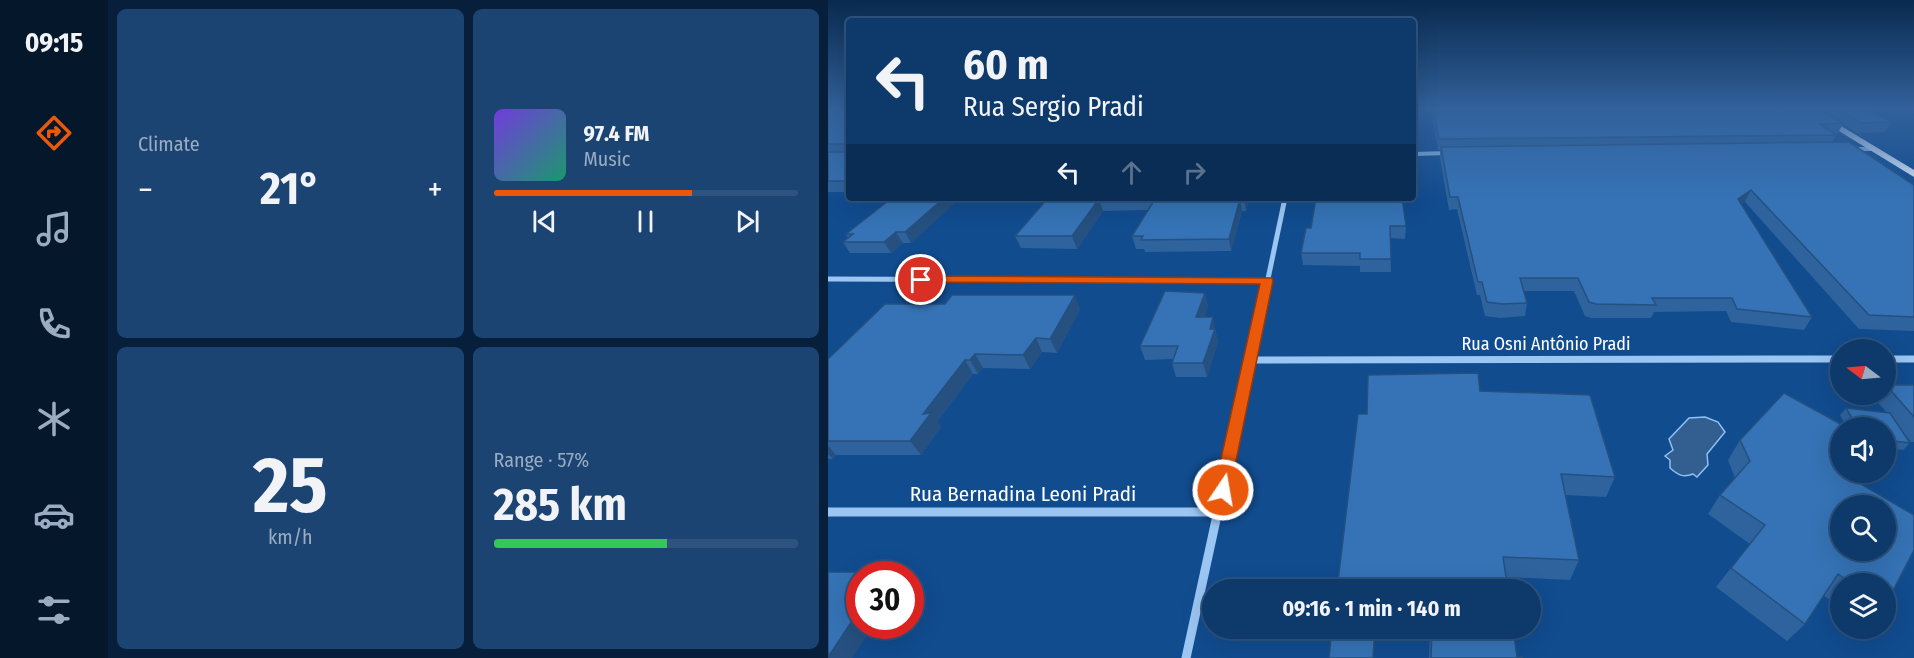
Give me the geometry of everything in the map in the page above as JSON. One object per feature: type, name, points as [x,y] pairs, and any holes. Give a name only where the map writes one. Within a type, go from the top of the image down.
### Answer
[{"type":"main road","points":[[1858,140],[1914,174]]},
{"type":"street","points":[[1849,149],[1873,149]]},
{"type":"street","points":[[1416,154],[1460,153]]},
{"type":"street","points":[[1186,658],[1284,201]]},
{"type":"street","points":[[828,279],[1267,281]]},
{"type":"street","name":"Rua Osni Antônio Pradi","points":[[1251,360],[1830,359]]},
{"type":"street","points":[[1896,359],[1914,359]]},
{"type":"street","name":"Rua Bernadina Leoni Pradi","points":[[828,512],[1218,512]]},
{"type":"water","points":[[1705,417],[1718,422],[1725,432],[1707,454],[1708,465],[1697,477],[1693,474],[1683,476],[1678,474],[1670,468],[1670,460],[1665,456],[1673,450],[1669,439],[1689,418]]},
{"type":"building","points":[[828,140],[846,140],[846,146],[843,144],[828,144]]},
{"type":"building","points":[[1849,142],[1914,185],[1914,317],[1869,315],[1751,190],[1738,199],[1812,317],[1737,309],[1732,298],[1652,298],[1656,305],[1596,304],[1589,302],[1578,278],[1520,278],[1527,303],[1487,302],[1482,282],[1478,282],[1458,197],[1450,197],[1441,147]]},
{"type":"building","points":[[846,148],[846,181],[828,181],[828,152],[843,152]]},
{"type":"building","points":[[888,201],[941,201],[905,232],[896,232],[884,242],[843,242],[853,234],[846,234]]},
{"type":"building","points":[[1045,201],[1098,201],[1072,236],[1015,236]]},
{"type":"building","points":[[1154,201],[1239,201],[1229,239],[1141,240],[1143,236],[1132,236]]},
{"type":"building","points":[[1316,201],[1402,201],[1406,226],[1390,226],[1391,259],[1360,259],[1360,253],[1301,253],[1306,228],[1311,228]]},
{"type":"building","points":[[1165,291],[1205,293],[1196,317],[1213,317],[1210,329],[1215,329],[1203,363],[1172,363],[1178,346],[1140,346]]},
{"type":"building","points":[[952,295],[1075,295],[1050,339],[1036,338],[1023,355],[975,354],[970,360],[965,360],[923,414],[931,413],[910,441],[828,441],[828,359],[885,304],[945,304]]},
{"type":"building","points":[[1478,373],[1480,391],[1590,395],[1615,477],[1561,474],[1579,560],[1503,557],[1506,579],[1338,579],[1358,414],[1367,414],[1368,375]]},
{"type":"building","points":[[1896,385],[1914,385],[1914,417],[1896,396]]},
{"type":"building","points":[[1784,393],[1830,418],[1830,483],[1859,483],[1880,495],[1830,495],[1830,561],[1896,561],[1896,505],[1914,515],[1914,550],[1896,585],[1896,573],[1830,573],[1830,586],[1805,624],[1731,568],[1765,525],[1720,495],[1750,461],[1740,440]]},
{"type":"building","points":[[1846,408],[1890,413],[1893,417],[1851,417]]},
{"type":"building","points":[[1896,422],[1910,443],[1896,441]]},
{"type":"building","points":[[828,572],[846,572],[846,630],[828,657]]},
{"type":"building","points":[[1331,639],[1374,639],[1373,658],[1329,658]]},
{"type":"building","points":[[1432,639],[1515,639],[1517,657],[1522,657],[1522,658],[1431,658]]},
{"type":"route","points":[[921,280],[1267,281],[1223,490]]}]
